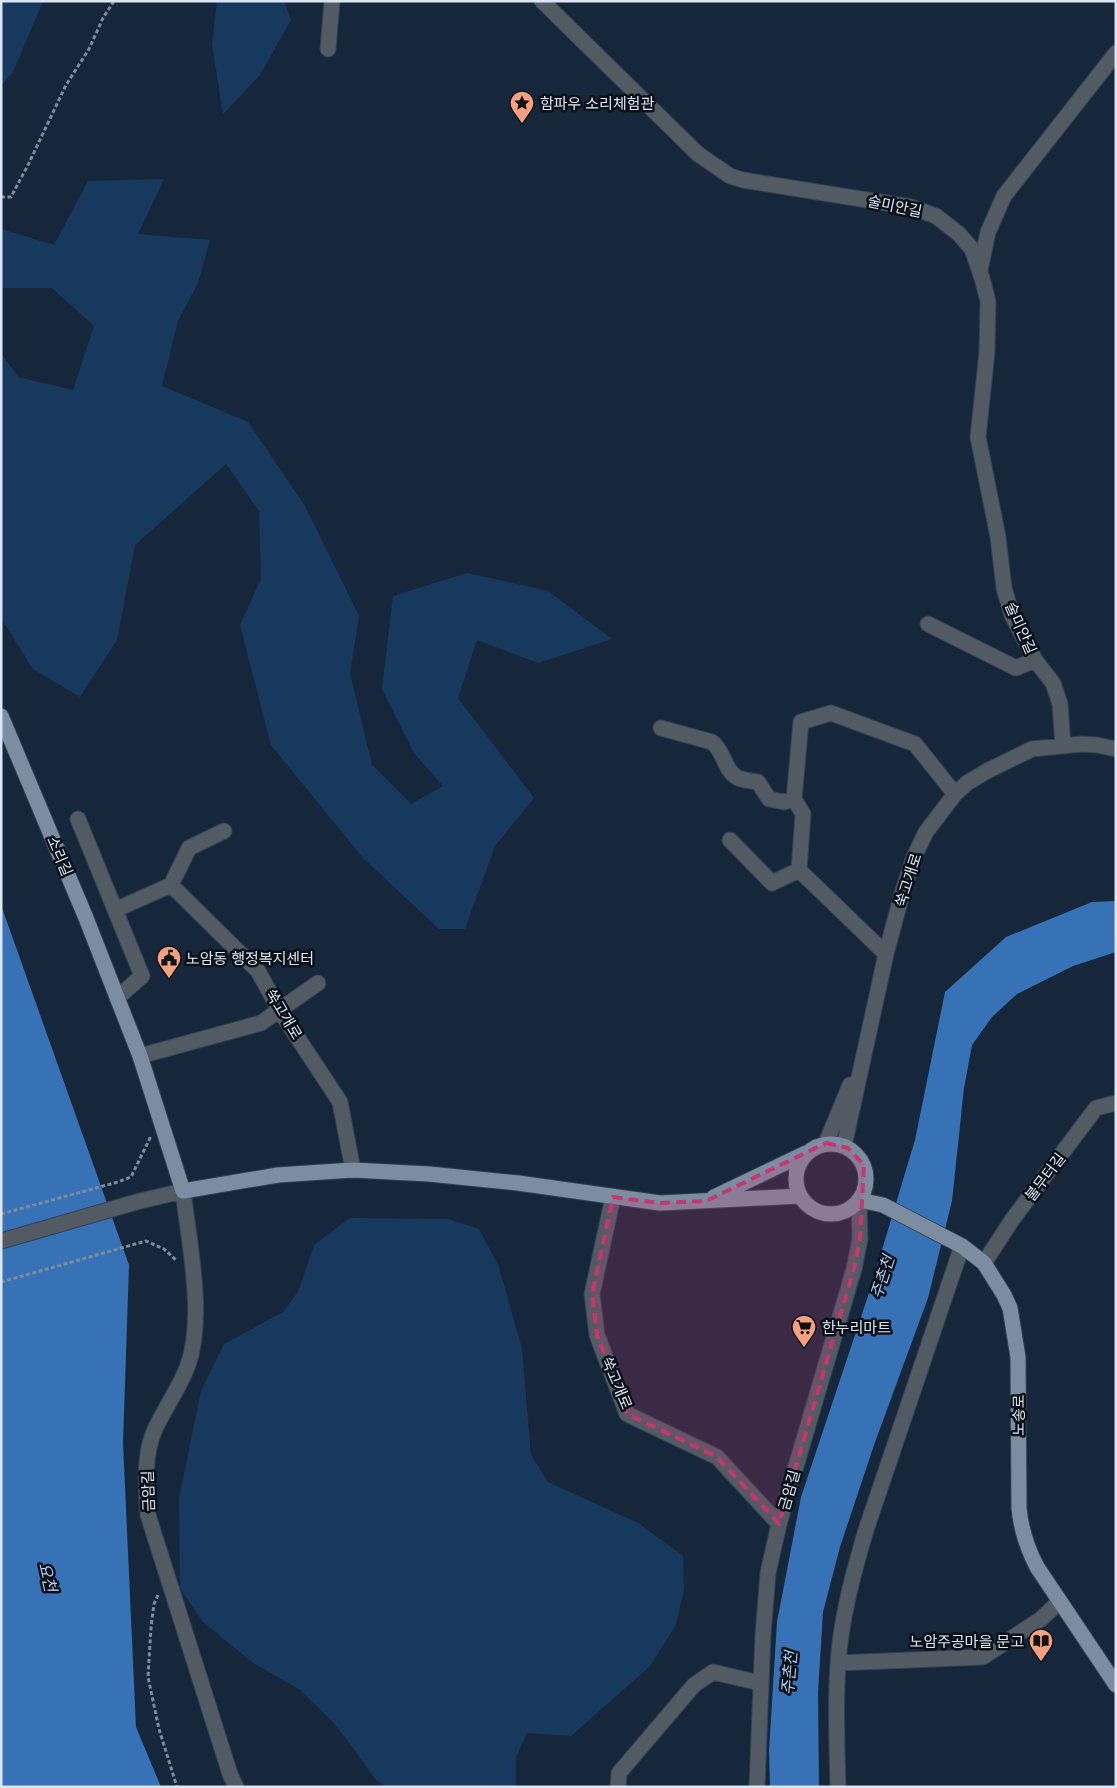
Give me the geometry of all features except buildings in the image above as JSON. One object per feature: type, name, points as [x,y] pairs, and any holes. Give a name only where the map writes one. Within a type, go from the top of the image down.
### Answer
[{"type":"main road","name":"소리길","points":[[1,716],[86,918],[140,1056],[183,1191]]},
{"type":"main road","points":[[706,1201],[826,1143],[837,1143],[858,1155],[864,1166],[866,1177],[865,1189],[859,1200],[850,1208],[839,1213],[827,1214],[812,1208],[800,1196],[796,1185],[799,1163],[806,1153]]},
{"type":"main road","points":[[183,1191],[278,1175],[353,1170],[429,1174],[518,1183],[660,1203],[800,1196]]},
{"type":"main road","name":"노송로","points":[[859,1200],[883,1205],[958,1244],[984,1263],[1010,1308],[1018,1357],[1018,1508],[1021,1527],[1030,1553],[1059,1602],[1116,1685]]},
{"type":"street","points":[[328,49],[332,1]]},
{"type":"street","name":"술미안길","points":[[542,1],[698,154],[730,176],[742,180],[911,207],[936,216],[953,229],[972,249],[988,301],[987,352],[978,437],[998,537],[1004,588],[1012,616],[1035,660],[1053,683],[1060,704],[1063,745]]},
{"type":"street","points":[[980,271],[988,232],[1004,196],[1116,53]]},
{"type":"street","name":"술미안길","points":[[928,624],[1016,668],[1035,660]]},
{"type":"street","points":[[799,870],[803,814],[794,799],[801,722],[831,713],[914,744],[954,794]]},
{"type":"street","points":[[661,728],[712,742],[719,747],[730,772],[738,778],[758,782],[769,799],[784,802],[794,799]]},
{"type":"street","name":"쑥고개로","points":[[844,1146],[886,954],[914,856],[926,832],[954,794],[966,783],[1032,749],[1063,745],[1097,745],[1116,749]]},
{"type":"street","name":"소리길","points":[[78,819],[142,976],[117,998]]},
{"type":"street","points":[[115,910],[171,885],[189,848],[224,831]]},
{"type":"street","points":[[730,840],[772,883],[799,870]]},
{"type":"street","points":[[799,870],[886,954]]},
{"type":"street","name":"쑥고개로","points":[[171,885],[258,971],[280,1010],[340,1102],[353,1170]]},
{"type":"street","points":[[140,1056],[261,1023],[318,983]]},
{"type":"street","points":[[826,1143],[864,1049]]},
{"type":"street","name":"불무터길","points":[[984,1263],[1012,1220],[1096,1108],[1116,1103]]},
{"type":"street","points":[[1,1241],[140,1201],[183,1191]]},
{"type":"street","name":"금암길","points":[[183,1191],[196,1319],[195,1335],[188,1365],[154,1431],[148,1453],[146,1480],[148,1515],[236,1787]]},
{"type":"street","name":"쑥고개로","points":[[613,1197],[592,1294],[597,1335],[626,1414],[716,1457],[779,1524]]},
{"type":"street","name":"금암길","points":[[757,1787],[762,1634],[768,1573],[779,1524],[854,1269],[860,1239],[859,1200]]},
{"type":"street","points":[[838,1787],[836,1718],[838,1663],[846,1606],[863,1538],[958,1244]]},
{"type":"street","points":[[838,1663],[983,1657],[1041,1619],[1059,1602]]},
{"type":"street","points":[[618,1787],[619,1773],[694,1685],[713,1672],[760,1683]]},
{"type":"path","points":[[1,197],[11,197],[66,85],[114,1]]},
{"type":"path","points":[[1,1214],[131,1177],[159,1118]]},
{"type":"path","points":[[1,1282],[146,1241],[164,1249],[192,1274]]},
{"type":"path","points":[[167,1574],[154,1604],[148,1677],[159,1729],[177,1787]]},
{"type":"highlighted area","points":[[826,1143],[848,1148],[864,1165],[860,1239],[854,1269],[779,1524],[717,1457],[627,1414],[597,1335],[592,1294],[613,1197],[660,1203],[706,1201]]},
{"type":"shaded area","points":[[1,1],[43,1],[13,72],[1,86]]},
{"type":"shaded area","points":[[217,1],[284,1],[291,20],[260,75],[223,114],[212,44]]},
{"type":"shaded area","points":[[164,179],[138,234],[210,240],[198,283],[178,321],[162,386],[248,422],[305,506],[359,616],[350,673],[372,765],[411,804],[443,786],[414,753],[382,689],[393,596],[467,573],[548,591],[612,639],[538,663],[477,640],[458,698],[534,798],[495,846],[465,929],[439,929],[363,858],[271,745],[240,625],[261,579],[259,511],[226,464],[135,545],[117,640],[80,697],[33,669],[1,618],[1,353],[18,377],[73,390],[94,326],[52,288],[1,288],[1,229],[54,245],[88,181]]},
{"type":"shaded area","points":[[350,1218],[448,1219],[479,1229],[499,1267],[522,1349],[531,1455],[548,1482],[638,1523],[683,1556],[684,1589],[676,1625],[650,1666],[571,1736],[527,1733],[516,1757],[516,1787],[386,1787],[375,1779],[331,1720],[300,1690],[252,1662],[203,1622],[180,1588],[179,1498],[201,1391],[224,1344],[283,1312],[298,1292],[314,1245]]},
{"type":"water","name":"주촌천","points":[[1116,901],[1116,952],[1073,966],[1017,994],[992,1017],[972,1045],[964,1088],[952,1201],[928,1298],[874,1445],[840,1547],[823,1612],[818,1692],[819,1787],[770,1787],[769,1750],[777,1622],[801,1497],[869,1293],[915,1140],[945,992],[1006,937],[1092,902]]},
{"type":"water","name":"요천","points":[[1,905],[129,1265],[123,1443],[136,1727],[161,1787],[1,1787]]},
{"type":"place","name":"함파우 소리체험관","points":[[522,124]]},
{"type":"place","name":"노암동 행정복지센터","points":[[169,979]]},
{"type":"place","name":"한누리마트","points":[[804,1348]]},
{"type":"place","name":"노암주공마을 문고","points":[[1041,1662]]}]
